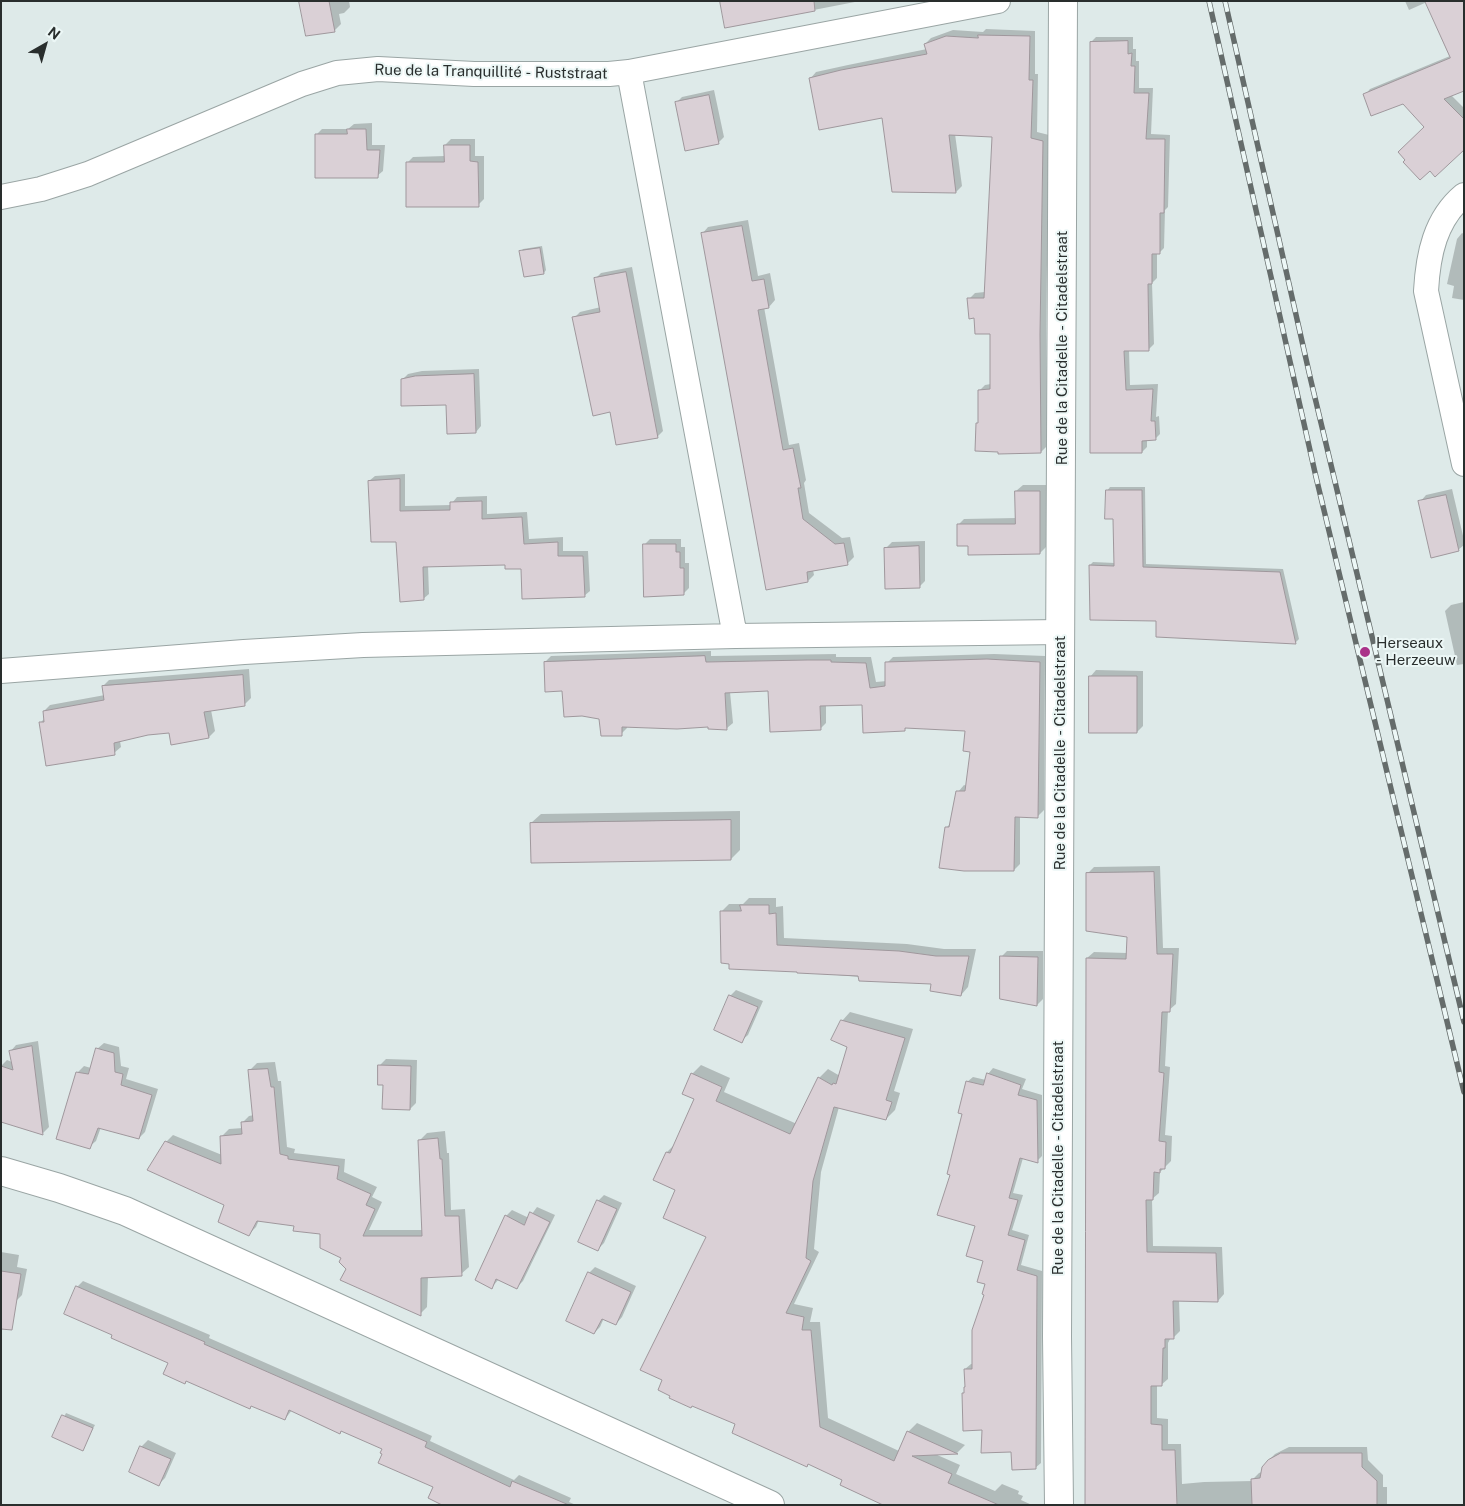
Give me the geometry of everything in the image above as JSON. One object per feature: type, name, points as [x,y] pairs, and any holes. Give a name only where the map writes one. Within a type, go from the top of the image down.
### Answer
[{"type":"street","name":"Rue de la Tranquillité - Ruststraat","points":[[1,197],[41,189],[88,174],[302,84],[336,73],[378,70],[493,74],[596,74],[630,72],[998,1]]},
{"type":"street","name":"Rue de la Citadelle - Citadelstraat","points":[[1059,1505],[1063,1]]},
{"type":"street","points":[[630,72],[735,636]]},
{"type":"street","points":[[1464,195],[1449,210],[1434,238],[1427,272],[1426,291],[1464,464]]},
{"type":"street","points":[[1,671],[326,647],[735,636],[1061,632]]},
{"type":"street","points":[[1,1171],[59,1188],[125,1211],[770,1505]]},
{"type":"building","points":[[299,1],[329,1],[335,32],[306,36]]},
{"type":"building","points":[[720,1],[814,1],[815,11],[725,28]]},
{"type":"building","points":[[1425,1],[1464,1],[1464,91],[1444,99],[1464,119],[1464,150],[1435,177],[1430,171],[1420,180],[1403,162],[1405,160],[1398,152],[1424,127],[1403,104],[1371,116],[1363,94],[1450,58]]},
{"type":"building","points":[[978,35],[1030,36],[1029,80],[1033,80],[1031,138],[1043,141],[1040,334],[1041,453],[998,454],[998,452],[975,451],[976,423],[978,423],[978,390],[990,389],[990,334],[975,334],[974,318],[969,319],[967,298],[984,298],[992,137],[949,135],[956,193],[892,192],[882,118],[819,130],[809,78],[927,54],[924,44],[946,36],[978,38]]},
{"type":"building","points":[[1128,41],[1128,54],[1132,53],[1131,66],[1135,66],[1134,93],[1149,93],[1146,139],[1165,139],[1164,213],[1160,213],[1160,254],[1152,254],[1152,284],[1148,284],[1149,351],[1124,351],[1126,390],[1153,389],[1151,421],[1155,421],[1156,440],[1142,441],[1142,453],[1090,453],[1090,42]]},
{"type":"building","points":[[709,95],[719,144],[685,151],[675,102]]},
{"type":"building","points":[[347,129],[366,129],[367,150],[380,150],[378,178],[315,178],[315,134],[347,134]]},
{"type":"building","points":[[444,145],[470,145],[470,161],[478,162],[479,207],[406,207],[406,162],[444,162]]},
{"type":"building","points":[[742,226],[752,281],[764,279],[769,308],[758,310],[783,450],[793,448],[801,488],[798,488],[803,519],[835,544],[844,543],[848,565],[807,572],[808,582],[766,590],[701,233]]},
{"type":"building","points":[[540,248],[544,274],[524,277],[519,251]]},
{"type":"building","points":[[626,272],[658,438],[616,445],[610,412],[593,416],[572,317],[600,312],[594,278]]},
{"type":"building","points":[[474,374],[476,433],[447,434],[446,405],[401,406],[401,379],[415,376]]},
{"type":"building","points":[[400,479],[400,511],[450,510],[450,502],[482,501],[482,519],[522,517],[524,544],[558,542],[558,556],[583,556],[585,597],[522,599],[521,569],[505,569],[505,565],[423,567],[424,600],[400,602],[396,542],[371,542],[368,481]]},
{"type":"building","points":[[1106,490],[1142,490],[1143,567],[1280,572],[1296,644],[1156,637],[1156,621],[1090,620],[1089,565],[1114,566],[1113,519],[1105,519]]},
{"type":"building","points":[[1015,491],[1040,491],[1040,554],[968,555],[968,546],[957,546],[957,524],[1015,524]]},
{"type":"building","points":[[1446,495],[1459,551],[1431,558],[1418,501]]},
{"type":"building","points":[[643,544],[676,544],[676,552],[680,552],[680,568],[684,568],[684,595],[644,597]]},
{"type":"building","points":[[919,546],[920,588],[885,589],[884,548]]},
{"type":"building","points":[[705,656],[706,662],[831,660],[831,662],[866,663],[870,688],[885,686],[885,662],[987,659],[1040,662],[1038,818],[1015,817],[1014,871],[964,871],[939,868],[945,827],[949,827],[956,791],[965,791],[970,752],[963,751],[965,731],[905,728],[905,731],[863,733],[862,705],[820,706],[821,730],[770,732],[768,691],[725,693],[727,730],[708,729],[708,727],[677,729],[622,727],[622,736],[601,736],[599,719],[582,716],[564,717],[562,691],[545,692],[544,662]]},
{"type":"building","points":[[243,675],[245,706],[204,712],[209,738],[171,745],[169,733],[148,735],[114,743],[115,755],[46,766],[39,722],[44,722],[43,711],[104,700],[102,686]]},
{"type":"building","points":[[1089,676],[1137,676],[1137,733],[1089,733]]},
{"type":"building","points":[[731,820],[731,860],[531,863],[530,823]]},
{"type":"building","points":[[1154,872],[1157,954],[1173,954],[1170,1012],[1162,1012],[1159,1072],[1164,1073],[1159,1141],[1166,1142],[1165,1169],[1160,1169],[1160,1173],[1154,1172],[1153,1200],[1146,1200],[1147,1252],[1216,1253],[1218,1302],[1173,1301],[1174,1339],[1165,1339],[1162,1386],[1151,1386],[1151,1424],[1162,1425],[1162,1450],[1175,1450],[1177,1505],[1085,1505],[1086,958],[1126,959],[1127,937],[1086,931],[1086,873]]},
{"type":"building","points":[[740,905],[769,905],[769,914],[776,913],[777,945],[899,951],[936,956],[969,956],[961,996],[930,991],[931,984],[859,981],[858,976],[729,969],[729,964],[721,963],[720,911],[741,911]]},
{"type":"building","points":[[1000,956],[1038,957],[1037,1006],[1000,999]]},
{"type":"building","points":[[729,995],[758,1007],[742,1043],[714,1030]]},
{"type":"building","points":[[841,1020],[905,1038],[886,1100],[892,1102],[886,1120],[834,1107],[813,1181],[806,1258],[811,1261],[786,1313],[804,1317],[802,1330],[811,1330],[820,1427],[894,1461],[907,1431],[958,1454],[912,1456],[952,1474],[948,1483],[999,1505],[883,1505],[840,1485],[842,1480],[808,1464],[807,1467],[732,1433],[735,1424],[669,1398],[670,1396],[658,1390],[662,1380],[640,1370],[706,1237],[663,1218],[675,1190],[653,1180],[666,1152],[670,1153],[694,1099],[682,1094],[691,1073],[722,1087],[716,1101],[790,1134],[818,1077],[832,1085],[833,1083],[836,1084],[847,1047],[831,1040]]},
{"type":"building","points":[[32,1046],[43,1135],[1,1122],[1,1066],[13,1070],[9,1051]]},
{"type":"building","points":[[96,1048],[114,1053],[115,1072],[123,1074],[121,1085],[152,1095],[139,1139],[98,1128],[90,1149],[56,1139],[76,1072],[88,1074]]},
{"type":"building","points":[[378,1065],[411,1066],[410,1110],[382,1109],[383,1085],[378,1085]]},
{"type":"building","points":[[268,1069],[271,1087],[274,1087],[280,1154],[288,1156],[288,1159],[339,1166],[337,1179],[371,1194],[366,1205],[375,1209],[363,1236],[422,1236],[418,1140],[438,1138],[440,1159],[442,1159],[445,1216],[459,1216],[462,1276],[421,1278],[421,1316],[340,1280],[346,1269],[339,1262],[341,1258],[320,1248],[320,1234],[293,1231],[294,1226],[257,1221],[249,1236],[218,1222],[224,1205],[147,1170],[165,1141],[221,1164],[220,1136],[242,1134],[241,1122],[253,1121],[248,1070]]},
{"type":"building","points":[[987,1073],[1021,1085],[1018,1095],[1037,1100],[1038,1163],[1020,1158],[1009,1198],[1018,1200],[1008,1235],[1025,1240],[1017,1270],[1037,1276],[1036,1469],[1012,1470],[1011,1452],[981,1453],[982,1430],[963,1431],[962,1393],[964,1393],[965,1387],[964,1369],[972,1369],[972,1330],[984,1295],[982,1294],[985,1284],[977,1282],[983,1261],[966,1256],[975,1226],[937,1215],[950,1175],[947,1174],[962,1114],[958,1113],[966,1081],[983,1085]]},
{"type":"building","points":[[597,1200],[617,1209],[598,1251],[578,1242]]},
{"type":"building","points":[[530,1212],[550,1222],[517,1289],[496,1279],[492,1289],[475,1280],[505,1215],[524,1225]]},
{"type":"building","points":[[1,1271],[21,1274],[12,1330],[1,1329]]},
{"type":"building","points":[[588,1272],[631,1292],[616,1325],[602,1319],[594,1334],[566,1321]]},
{"type":"building","points":[[76,1286],[427,1442],[425,1447],[510,1487],[512,1481],[569,1505],[442,1505],[428,1498],[433,1487],[378,1463],[382,1449],[341,1431],[340,1434],[289,1410],[285,1420],[251,1406],[250,1409],[186,1381],[185,1384],[163,1374],[168,1363],[111,1338],[112,1335],[64,1314]]},
{"type":"building","points":[[62,1415],[93,1428],[83,1451],[52,1437]]},
{"type":"building","points":[[140,1446],[171,1459],[159,1486],[129,1472]]},
{"type":"building","points":[[1281,1453],[1362,1453],[1362,1467],[1377,1481],[1377,1505],[1252,1505],[1251,1479],[1260,1478],[1262,1467],[1268,1460]]},
{"type":"railway","points":[[1209,1],[1316,477],[1464,1092]]},
{"type":"railway","points":[[1225,1],[1311,381],[1464,1022]]},
{"type":"place","name":"Herseaux - Herzeeuw","points":[[1365,652]]}]
